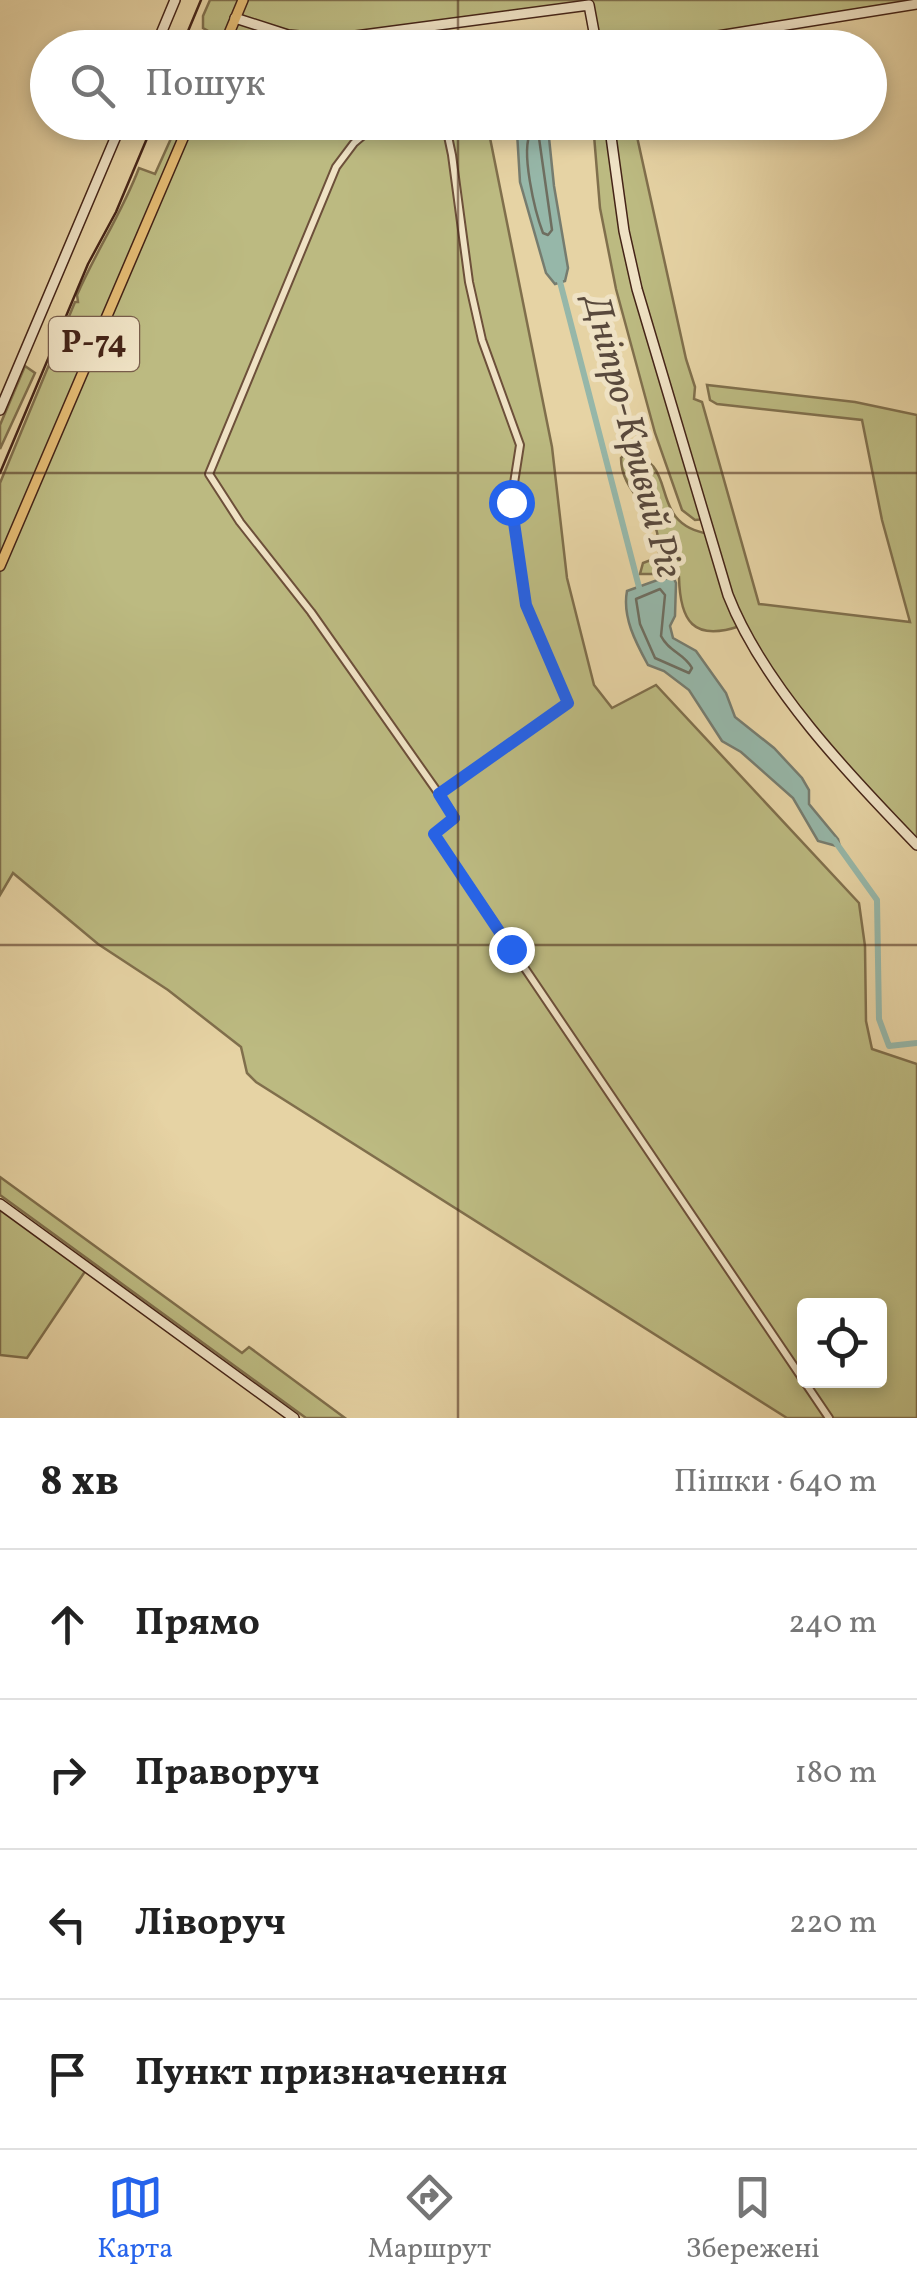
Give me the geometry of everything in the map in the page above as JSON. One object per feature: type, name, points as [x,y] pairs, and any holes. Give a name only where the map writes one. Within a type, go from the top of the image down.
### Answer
[{"type":"main road","points":[[162,30],[175,0]]},
{"type":"main road","points":[[230,30],[243,0]]},
{"type":"main road","points":[[398,30],[589,2],[594,30]]},
{"type":"main road","points":[[756,30],[917,4]]},
{"type":"main road","points":[[235,18],[272,30]]},
{"type":"main road","points":[[0,410],[114,140]]},
{"type":"main road","name":"Р-74","points":[[0,566],[182,140]]},
{"type":"main road","points":[[612,140],[637,289],[740,625],[758,656],[814,728],[873,800],[917,844]]},
{"type":"main road","points":[[0,1204],[294,1418]]},
{"type":"street","points":[[358,140],[336,167],[210,474],[240,522],[310,612],[439,794],[454,818],[434,834],[829,1418]]},
{"type":"street","points":[[439,794],[568,703],[526,605],[511,502],[521,449],[482,340],[468,282],[448,140]]},
{"type":"shaded area","points":[[210,0],[917,0],[746,30],[594,30],[589,5],[415,30],[206,30],[203,16]]},
{"type":"shaded area","points":[[170,140],[490,140],[552,447],[567,578],[594,685],[612,708],[656,685],[859,903],[865,946],[866,1021],[872,1049],[917,1064],[917,1418],[787,1418],[256,1082],[247,1073],[241,1047],[168,990],[98,944],[13,873],[0,895],[0,483],[78,302],[77,295],[139,168],[155,174]]},
{"type":"shaded area","points":[[594,140],[638,140],[695,387],[694,399],[702,402],[759,604],[910,622],[882,520],[862,420],[717,404],[710,400],[707,385],[855,402],[917,415],[917,845],[813,729],[740,626],[700,629],[686,616],[679,577],[640,574],[643,563],[659,557],[658,540],[654,524],[625,477],[621,458],[625,454],[643,458],[654,467],[676,518],[689,528],[709,534],[705,519],[695,520],[682,510],[655,433],[616,289],[600,208]]},
{"type":"shaded area","points":[[25,366],[35,373],[0,449],[0,425]]},
{"type":"shaded area","points":[[0,1177],[242,1353],[249,1347],[345,1418],[306,1418],[0,1195]]},
{"type":"shaded area","points":[[0,1204],[88,1267],[27,1358],[0,1355]]},
{"type":"water","points":[[517,140],[549,140],[568,268],[565,281],[555,284],[546,273],[520,182]]},
{"type":"water","points":[[663,578],[674,579],[676,583],[675,616],[670,626],[673,638],[696,651],[726,693],[735,717],[774,748],[802,778],[809,790],[809,804],[838,839],[840,847],[818,841],[793,798],[741,752],[722,741],[689,690],[664,671],[648,665],[628,620],[627,591]]},
{"type":"waterway","name":"Дніпро-Кривий Ріг","points":[[559,278],[640,591]]},
{"type":"waterway","name":"Дніпро-Кривий Ріг","points":[[834,840],[877,900],[879,1019],[889,1046],[917,1043]]},
{"type":"tram line","points":[[188,30],[201,0]]},
{"type":"tram line","points":[[0,473],[88,264],[116,212],[146,140]]},
{"type":"route","points":[[511,502],[526,605],[568,703],[439,794],[454,818],[434,834],[511,949]]}]
